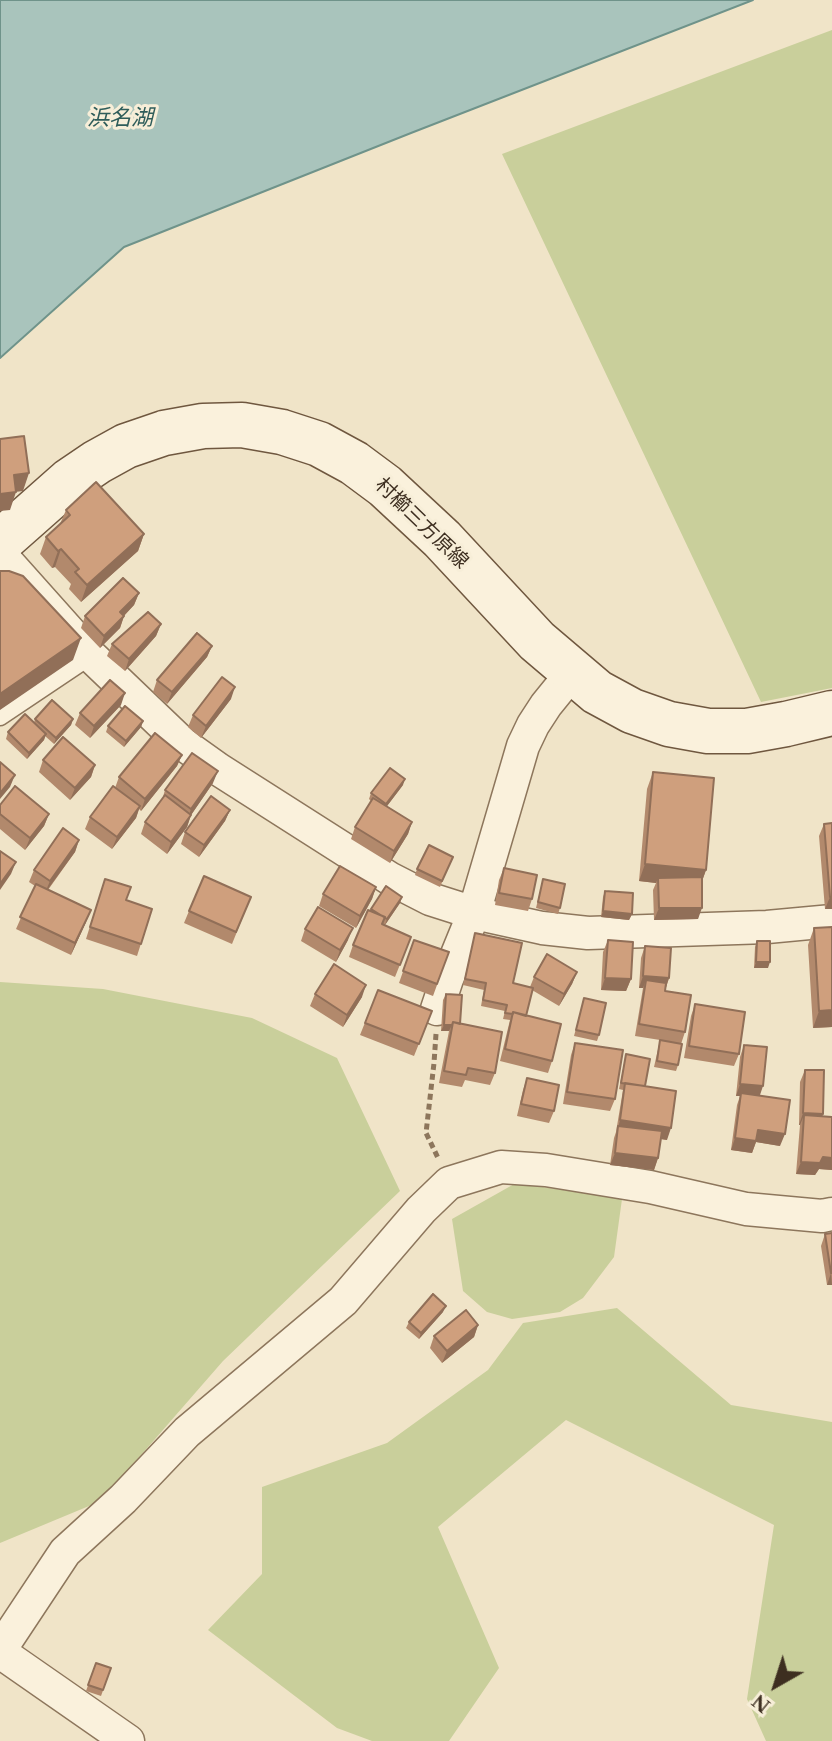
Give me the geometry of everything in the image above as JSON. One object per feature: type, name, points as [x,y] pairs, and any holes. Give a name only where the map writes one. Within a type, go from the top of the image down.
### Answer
[{"type":"main road","name":"村櫛三方原線","points":[[0,542],[69,481],[126,446],[164,433],[203,426],[242,425],[282,432],[319,444],[354,463],[385,486],[442,539],[537,641],[572,673],[597,692],[632,711],[669,724],[708,731],[747,731],[832,713]]},
{"type":"street","points":[[0,554],[91,656],[166,729],[200,757],[389,878],[430,899],[474,913],[542,928],[588,933],[767,927],[832,921]]},
{"type":"street","points":[[437,1009],[474,913],[523,746],[533,725],[572,673]]},
{"type":"street","points":[[128,1741],[0,1651],[65,1552],[123,1499],[187,1432],[343,1301],[421,1210],[449,1183],[501,1167],[546,1170],[650,1187],[746,1209],[822,1216],[832,1214]]},
{"type":"lane","points":[[0,717],[91,656]]},
{"type":"path","points":[[437,1009],[426,1133],[449,1183]]},
{"type":"green space","points":[[832,30],[832,688],[761,702],[502,154]]},
{"type":"green space","points":[[0,982],[103,989],[252,1018],[337,1058],[400,1191],[223,1361],[101,1501],[0,1543]]},
{"type":"green space","points":[[516,1183],[622,1199],[614,1257],[583,1298],[560,1312],[512,1319],[487,1312],[463,1291],[452,1219]]},
{"type":"green space","points":[[617,1308],[731,1405],[832,1422],[832,1741],[766,1741],[747,1699],[774,1525],[566,1420],[438,1527],[499,1668],[449,1741],[372,1741],[337,1728],[208,1630],[262,1574],[262,1487],[387,1443],[488,1370],[523,1323]]},
{"type":"water","name":"浜名湖","points":[[0,0],[753,0],[124,247],[0,358]]},
{"type":"building","points":[[24,436],[29,473],[14,475],[16,492],[0,494],[0,439]]},
{"type":"building","points":[[96,482],[144,534],[87,585],[75,572],[79,569],[46,537],[70,515],[66,510]]},
{"type":"building","points":[[0,571],[23,576],[81,638],[0,694]]},
{"type":"building","points":[[123,578],[139,593],[120,612],[124,616],[104,636],[85,616]]},
{"type":"building","points":[[148,612],[161,624],[129,659],[112,644]]},
{"type":"building","points":[[197,633],[212,646],[172,692],[157,680]]},
{"type":"building","points":[[222,677],[235,687],[206,726],[193,715]]},
{"type":"building","points":[[110,680],[125,693],[94,726],[80,713]]},
{"type":"building","points":[[52,700],[73,719],[56,738],[35,719]]},
{"type":"building","points":[[125,706],[143,721],[126,741],[108,726]]},
{"type":"building","points":[[25,714],[46,734],[29,753],[8,732]]},
{"type":"building","points":[[155,733],[182,755],[145,799],[119,777]]},
{"type":"building","points":[[63,737],[95,765],[75,788],[43,760]]},
{"type":"building","points":[[192,753],[218,771],[191,809],[165,790]]},
{"type":"building","points":[[0,762],[15,775],[0,793]]},
{"type":"building","points":[[390,768],[405,779],[386,804],[371,793]]},
{"type":"building","points":[[653,772],[714,778],[706,870],[645,864]]},
{"type":"building","points":[[15,786],[49,814],[30,838],[0,814],[0,805]]},
{"type":"building","points":[[113,786],[140,806],[117,837],[90,817]]},
{"type":"building","points":[[165,795],[191,815],[171,842],[145,822]]},
{"type":"building","points":[[211,796],[230,810],[204,845],[185,832]]},
{"type":"building","points":[[373,798],[412,822],[394,851],[355,827]]},
{"type":"building","points":[[832,823],[832,897],[830,897],[824,824]]},
{"type":"building","points":[[63,828],[79,840],[50,881],[34,870]]},
{"type":"building","points":[[429,845],[453,857],[442,881],[417,869]]},
{"type":"building","points":[[0,851],[16,862],[0,884]]},
{"type":"building","points":[[340,866],[376,887],[360,916],[323,894]]},
{"type":"building","points":[[504,868],[537,875],[532,899],[499,893]]},
{"type":"building","points":[[204,876],[251,897],[236,932],[189,911]]},
{"type":"building","points":[[702,877],[702,908],[659,908],[658,878]]},
{"type":"building","points":[[105,879],[131,887],[126,900],[152,909],[141,944],[90,927]]},
{"type":"building","points":[[543,879],[565,884],[560,908],[538,902]]},
{"type":"building","points":[[36,884],[91,910],[75,943],[20,917]]},
{"type":"building","points":[[386,886],[402,897],[387,919],[371,909]]},
{"type":"building","points":[[605,891],[633,893],[632,914],[603,911]]},
{"type":"building","points":[[318,907],[353,928],[340,950],[305,929]]},
{"type":"building","points":[[368,910],[385,917],[382,924],[411,937],[400,965],[353,945]]},
{"type":"building","points":[[832,927],[832,1010],[819,1011],[814,928]]},
{"type":"building","points":[[475,933],[522,943],[513,983],[533,988],[526,1016],[505,1013],[507,1005],[483,1000],[486,983],[465,979]]},
{"type":"building","points":[[414,940],[449,952],[437,984],[403,971]]},
{"type":"building","points":[[608,940],[633,942],[631,979],[605,978]]},
{"type":"building","points":[[757,941],[770,941],[770,962],[756,962]]},
{"type":"building","points":[[645,946],[671,948],[669,978],[643,976]]},
{"type":"building","points":[[547,954],[577,972],[564,994],[534,977]]},
{"type":"building","points":[[334,964],[366,985],[347,1015],[315,994]]},
{"type":"building","points":[[646,980],[666,983],[665,991],[691,995],[685,1032],[639,1024]]},
{"type":"building","points":[[378,990],[432,1011],[419,1044],[365,1023]]},
{"type":"building","points":[[446,994],[462,995],[460,1024],[453,1022],[452,1025],[444,1025]]},
{"type":"building","points":[[584,998],[606,1003],[599,1035],[576,1030]]},
{"type":"building","points":[[695,1004],[745,1012],[739,1054],[689,1046]]},
{"type":"building","points":[[513,1012],[561,1024],[552,1061],[505,1049]]},
{"type":"building","points":[[453,1022],[502,1032],[495,1073],[468,1068],[466,1075],[444,1071]]},
{"type":"building","points":[[660,1040],[682,1044],[678,1065],[657,1061]]},
{"type":"building","points":[[575,1043],[623,1050],[615,1099],[567,1092]]},
{"type":"building","points":[[744,1045],[767,1047],[763,1086],[740,1084]]},
{"type":"building","points":[[626,1054],[650,1059],[645,1086],[621,1083]]},
{"type":"building","points":[[805,1070],[824,1070],[823,1114],[803,1113]]},
{"type":"building","points":[[527,1078],[559,1085],[554,1111],[521,1104]]},
{"type":"building","points":[[625,1083],[676,1091],[671,1128],[620,1120]]},
{"type":"building","points":[[741,1093],[790,1100],[785,1134],[758,1130],[756,1141],[735,1138]]},
{"type":"building","points":[[804,1115],[832,1117],[832,1158],[823,1157],[820,1163],[801,1162]]},
{"type":"building","points":[[618,1126],[662,1131],[658,1158],[615,1153]]},
{"type":"building","points":[[832,1233],[832,1273],[831,1273],[825,1234]]},
{"type":"building","points":[[433,1294],[446,1306],[421,1333],[409,1322]]},
{"type":"building","points":[[466,1310],[478,1325],[447,1351],[434,1336]]},
{"type":"building","points":[[96,1663],[111,1668],[103,1690],[88,1685]]}]
